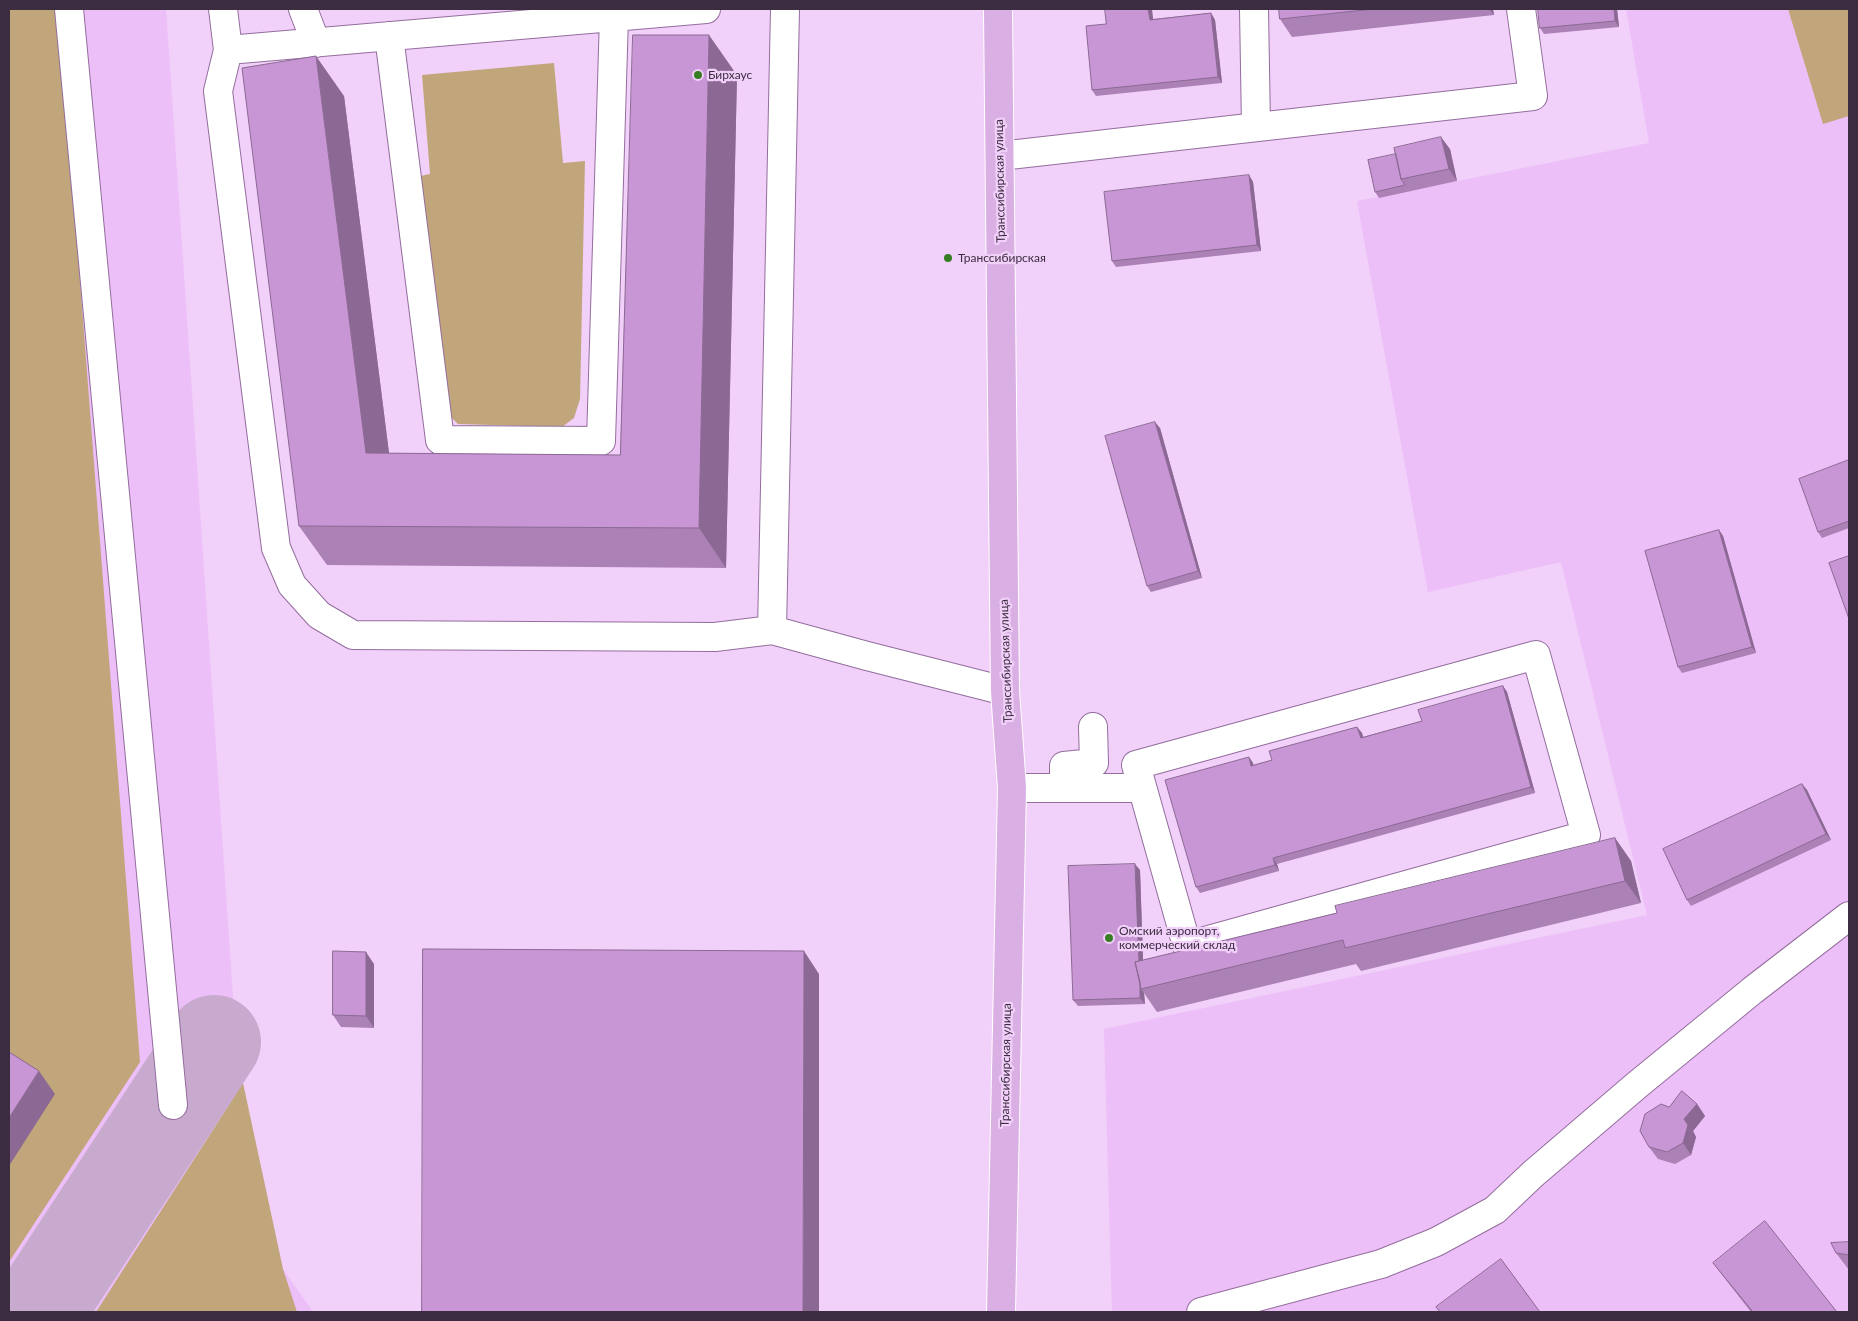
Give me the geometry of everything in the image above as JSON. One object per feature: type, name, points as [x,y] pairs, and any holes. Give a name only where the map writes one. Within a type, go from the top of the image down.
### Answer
[{"type":"main road","name":"Транссибирская улица","points":[[998,9],[1005,690],[1012,788],[1001,1312]]},
{"type":"lane","points":[[69,9],[173,1105]]},
{"type":"lane","points":[[223,9],[228,50],[218,92],[276,548],[292,585],[319,615],[354,634],[715,636],[772,630],[866,656],[1005,690]]},
{"type":"lane","points":[[303,9],[316,43]]},
{"type":"lane","points":[[228,50],[706,9]]},
{"type":"lane","points":[[772,630],[785,9]]},
{"type":"lane","points":[[1254,9],[1256,127]]},
{"type":"lane","points":[[1000,156],[1533,96],[1521,9]]},
{"type":"lane","points":[[389,36],[440,440],[601,440],[614,17]]},
{"type":"lane","points":[[1536,654],[1586,835],[1187,946],[1142,788],[1136,766],[1536,654]]},
{"type":"lane","points":[[1064,788],[1064,766],[1094,763],[1094,727]]},
{"type":"lane","points":[[1012,788],[1142,788]]},
{"type":"lane","points":[[1201,1312],[1380,1264],[1436,1242],[1495,1210],[1533,1174],[1637,1085],[1753,990],[1849,916]]},
{"type":"shaded area","points":[[9,9],[166,9],[237,1057],[283,1269],[313,1312],[9,1312]]},
{"type":"shaded area","points":[[9,9],[68,9],[74,203],[140,1062],[9,1262]]},
{"type":"shaded area","points":[[1626,9],[1849,9],[1849,1312],[1112,1312],[1104,1029],[1647,915],[1561,562],[1428,592],[1357,201],[1649,143]]},
{"type":"shaded area","points":[[1788,9],[1849,9],[1849,116],[1823,124]]},
{"type":"shaded area","points":[[554,63],[563,163],[585,161],[580,399],[574,418],[562,427],[458,424],[444,410],[420,176],[430,174],[422,75]]},
{"type":"shaded area","points":[[243,1083],[283,1269],[297,1312],[96,1312]]},
{"type":"building","points":[[1105,9],[1148,9],[1150,20],[1211,13],[1218,77],[1092,90],[1086,26],[1106,24]]},
{"type":"building","points":[[1279,9],[1374,9],[1280,19]]},
{"type":"building","points":[[1538,9],[1614,9],[1615,21],[1540,28]]},
{"type":"building","points":[[633,35],[709,35],[699,528],[299,526],[242,68],[316,56],[366,453],[620,455]]},
{"type":"building","points":[[1441,137],[1449,169],[1401,179],[1394,148]]},
{"type":"building","points":[[1396,154],[1401,179],[1405,185],[1375,192],[1368,160]]},
{"type":"building","points":[[1249,175],[1257,245],[1112,261],[1104,192]]},
{"type":"building","points":[[1155,422],[1198,571],[1147,586],[1105,436]]},
{"type":"building","points":[[1849,460],[1849,521],[1818,532],[1799,479]]},
{"type":"building","points":[[1719,530],[1752,647],[1678,667],[1645,551]]},
{"type":"building","points":[[1849,556],[1849,619],[1829,563]]},
{"type":"building","points":[[1503,686],[1531,787],[1273,858],[1275,865],[1196,887],[1165,780],[1249,757],[1251,766],[1272,760],[1269,751],[1357,727],[1361,738],[1422,721],[1418,710]]},
{"type":"building","points":[[1802,784],[1826,834],[1687,900],[1663,849]]},
{"type":"building","points":[[1615,838],[1625,881],[1345,948],[1343,940],[1141,989],[1135,962],[1337,913],[1335,906]]},
{"type":"building","name":"Омский аэропорт, коммерческий склад","points":[[1135,864],[1139,961],[1135,962],[1140,982],[1140,998],[1073,1000],[1068,866]]},
{"type":"building","points":[[423,949],[804,951],[803,1312],[422,1312]]},
{"type":"building","points":[[333,951],[366,952],[366,1016],[333,1015]]},
{"type":"building","points":[[9,1052],[39,1071],[9,1118]]},
{"type":"building","points":[[1682,1091],[1697,1104],[1684,1119],[1688,1125],[1683,1143],[1667,1152],[1649,1147],[1640,1131],[1645,1114],[1661,1104],[1669,1107]]},
{"type":"building","points":[[1765,1221],[1837,1312],[1753,1312],[1713,1263]]},
{"type":"building","points":[[1849,1242],[1849,1255],[1836,1253],[1831,1243]]},
{"type":"building","points":[[1501,1259],[1540,1312],[1440,1312],[1436,1307]]},
{"type":"taxiway","points":[[37,1312],[214,1042]]},
{"type":"place","name":"Бирхаус","points":[[698,75]]},
{"type":"place","name":"Транссибирская","points":[[948,258]]},
{"type":"place","name":"Омский аэропорт, коммерческий склад","points":[[1109,938]]}]
